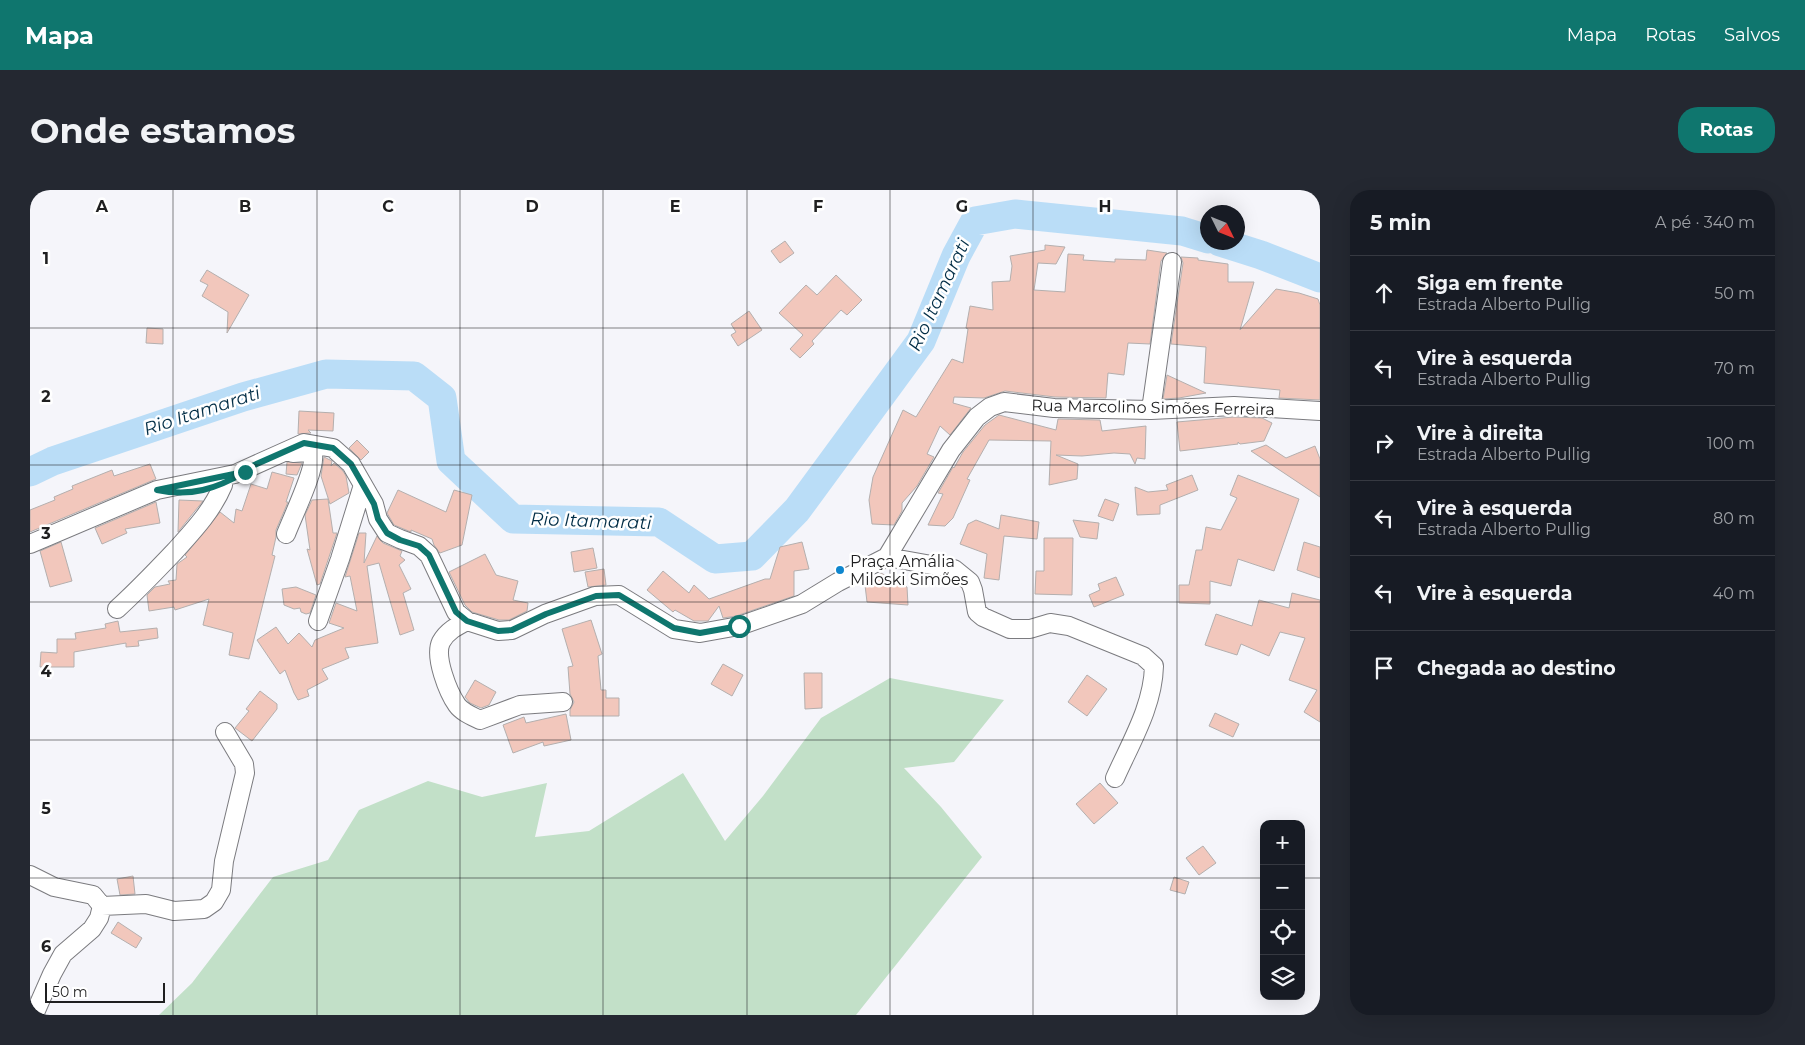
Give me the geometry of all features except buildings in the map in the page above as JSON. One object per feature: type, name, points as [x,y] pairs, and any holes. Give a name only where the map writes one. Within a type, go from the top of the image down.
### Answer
[{"type":"street","points":[[1151,410],[1172,262]]},
{"type":"street","name":"Rua Marcolino Simões Ferreira","points":[[887,557],[951,450],[977,418],[990,407],[1004,402],[1054,408],[1151,410],[1234,406],[1320,411]]},
{"type":"street","points":[[30,544],[157,490],[234,474],[304,443],[333,448],[351,464],[374,504],[378,519],[387,533],[400,540],[419,546],[429,555],[456,612],[467,621],[498,631],[512,630],[546,614],[596,596],[619,595],[674,628],[700,633],[739,626],[802,604],[838,582],[887,557],[954,569],[970,582],[977,612],[983,617],[1010,630],[1030,629],[1050,623],[1069,626],[1143,656],[1154,666],[1153,680],[1145,710],[1114,778]]},
{"type":"street","points":[[157,490],[172,494],[211,489],[223,485],[245,472],[298,452],[308,452],[313,455],[314,460],[311,472],[286,534]]},
{"type":"street","points":[[117,609],[160,568],[203,520],[223,485]]},
{"type":"street","points":[[318,621],[363,485]]},
{"type":"street","points":[[467,621],[450,630],[440,643],[439,659],[448,686],[458,706],[480,720],[520,705],[563,702]]},
{"type":"street","points":[[102,906],[146,904],[174,911],[204,909],[214,902],[221,890],[224,861],[245,772],[244,764],[225,732]]},
{"type":"street","points":[[30,875],[54,887],[93,895],[102,906]]},
{"type":"street","points":[[34,1015],[63,954],[92,929],[99,918],[102,906]]},
{"type":"green space","points":[[890,678],[1004,700],[954,762],[904,768],[941,807],[982,857],[856,1015],[159,1015],[192,983],[273,877],[328,860],[359,810],[428,781],[482,797],[547,783],[535,837],[589,831],[683,773],[725,841],[763,796],[821,718]]},
{"type":"waterway","name":"Rio Itamarati","points":[[30,472],[53,461],[243,397],[326,374],[414,376],[442,398],[451,461],[513,519],[659,522],[715,559],[752,556],[797,510],[921,341],[956,256],[975,221],[1015,214],[1182,231],[1200,237]]},
{"type":"waterway","name":"Rio Itamarati","points":[[1245,250],[1320,278]]},
{"type":"place","name":"Praça Amália Miloski Simões","points":[[840,570]]},
{"type":"route","points":[[245,472],[223,485],[211,489],[172,494],[157,490],[234,474],[304,443],[333,448],[351,464],[374,504],[378,519],[387,533],[400,540],[419,546],[429,555],[456,612],[467,621],[498,631],[512,630],[546,614],[596,596],[619,595],[674,628],[700,633],[739,626]]}]
